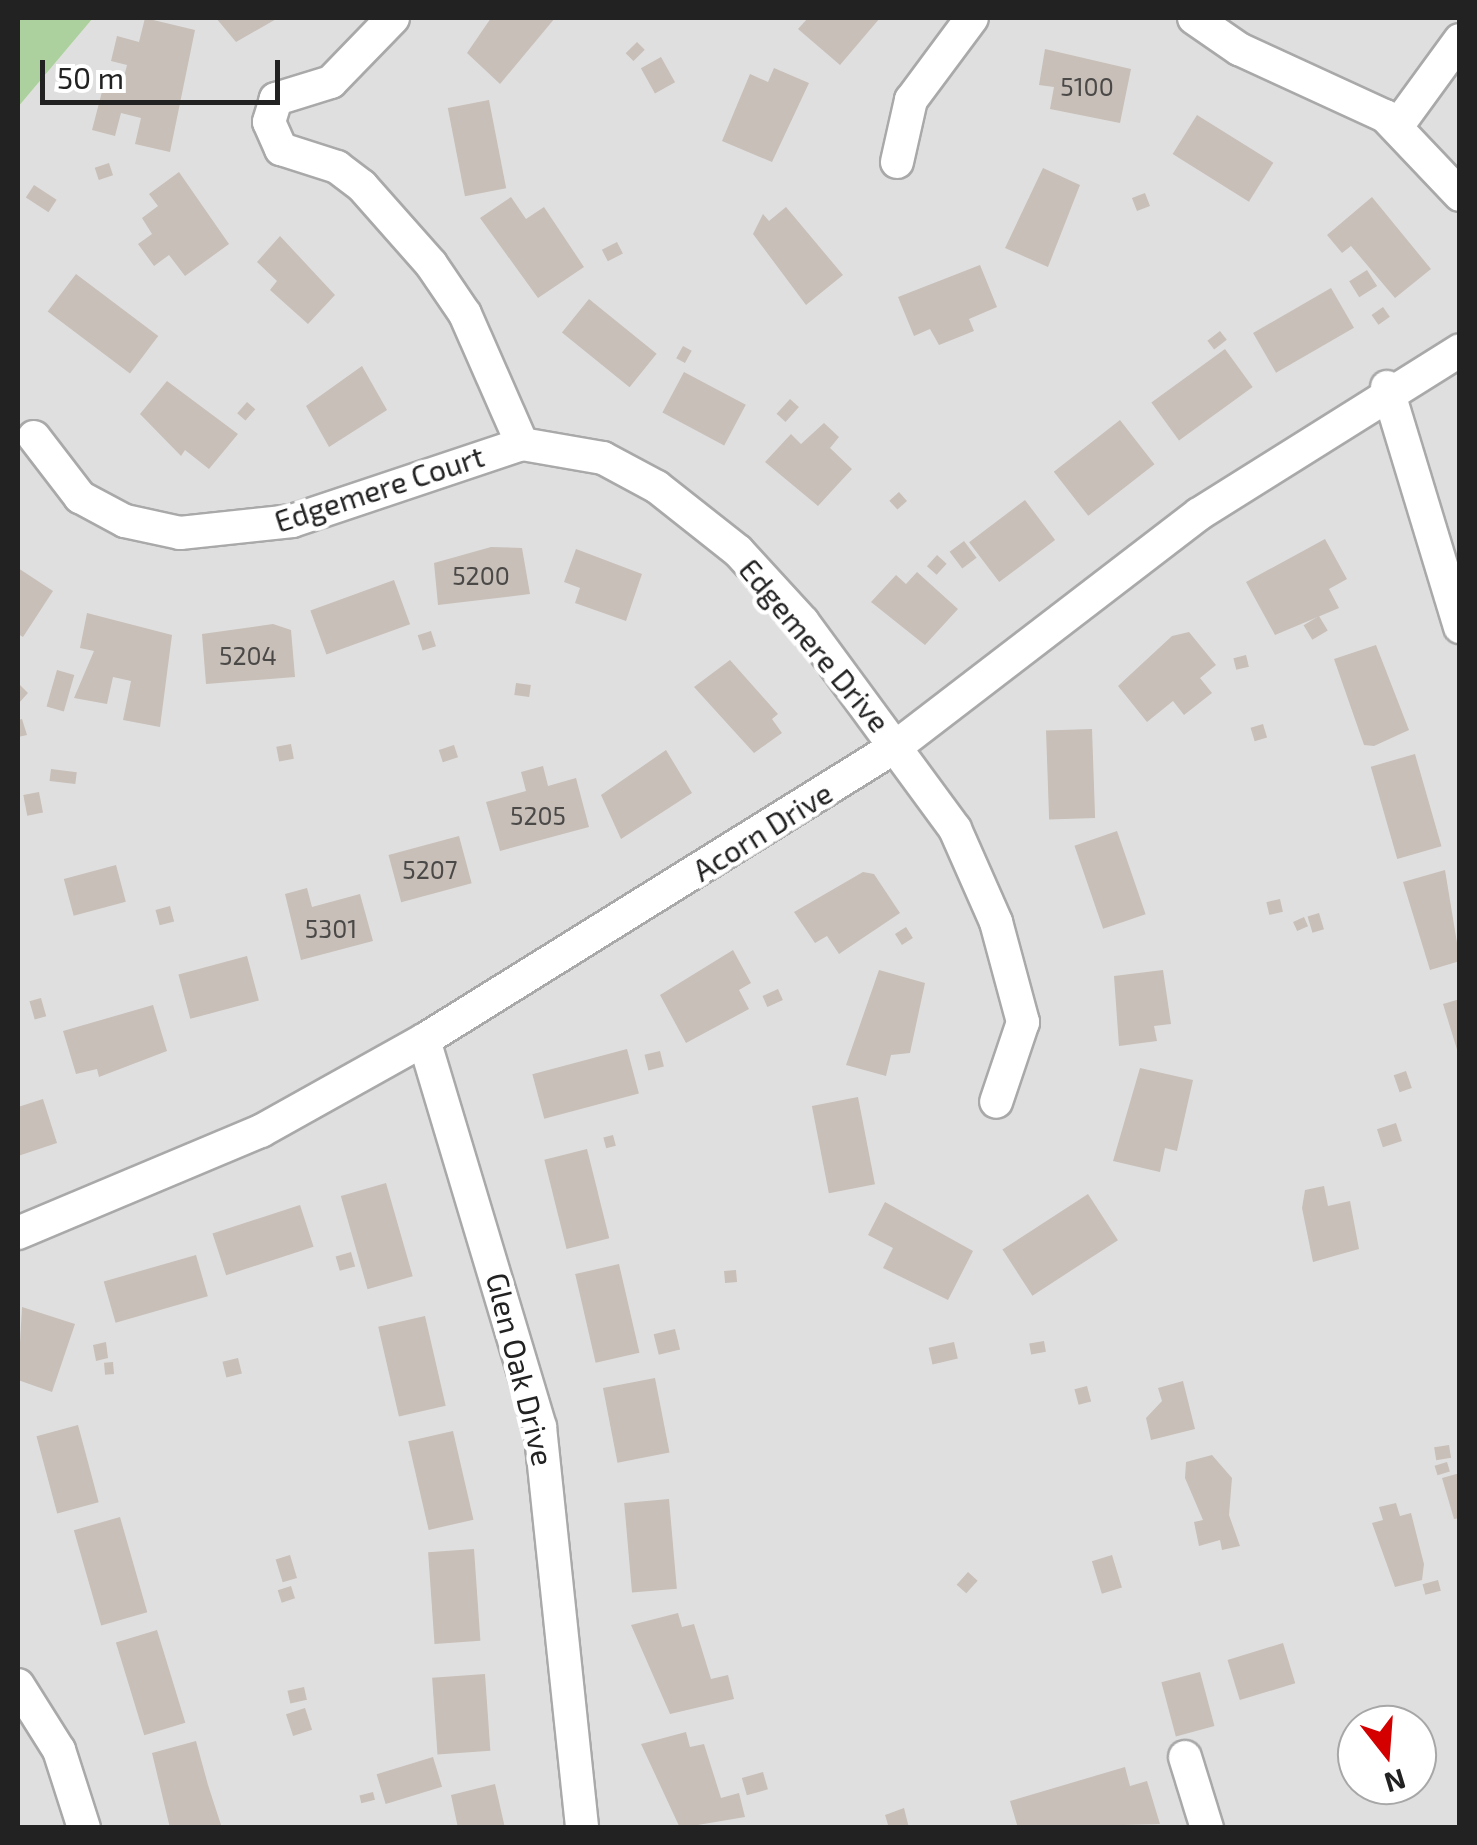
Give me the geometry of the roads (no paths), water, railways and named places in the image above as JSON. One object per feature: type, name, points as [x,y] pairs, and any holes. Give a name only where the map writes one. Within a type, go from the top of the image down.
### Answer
[{"type":"street","points":[[394,18],[331,82],[276,99],[269,122],[281,149],[338,167],[362,186],[431,264],[472,328],[522,444]]},
{"type":"street","points":[[897,162],[912,100],[972,18]]},
{"type":"street","points":[[1194,18],[1398,125],[1460,195]]},
{"type":"street","points":[[1398,125],[1460,40]]},
{"type":"street","name":"Acorn Drive","points":[[18,1233],[262,1131],[424,1040],[898,745],[1199,514],[1387,388],[1460,350]]},
{"type":"street","points":[[1387,388],[1460,627]]},
{"type":"street","name":"Edgemere Court","points":[[34,437],[80,497],[125,521],[180,533],[292,521],[522,444]]},
{"type":"street","name":"Edgemere Drive","points":[[522,444],[603,458],[712,529],[803,622],[898,745],[955,829],[1011,969],[1022,1022],[996,1102]]},
{"type":"street","name":"Glen Oak Drive","points":[[424,1040],[540,1428],[582,1828]]},
{"type":"street","points":[[18,1685],[59,1750],[84,1828]]},
{"type":"street","points":[[1185,1756],[1207,1828]]}]
